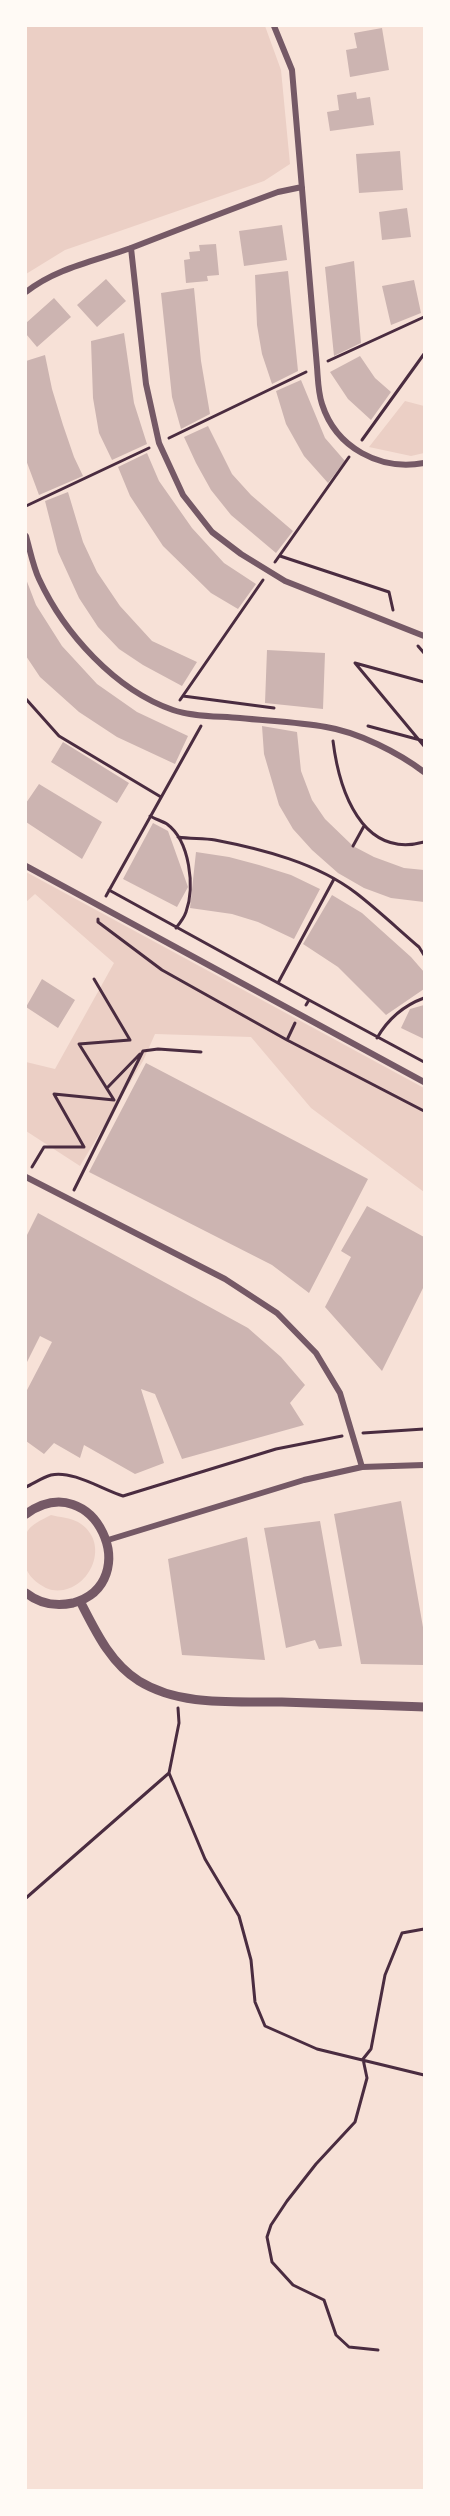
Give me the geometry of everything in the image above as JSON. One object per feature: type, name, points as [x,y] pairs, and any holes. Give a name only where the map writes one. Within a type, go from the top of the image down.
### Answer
[{"type":"street","points":[[274,26],[292,70],[322,405],[331,423],[344,440],[355,449],[378,461],[404,465],[424,463]]},
{"type":"street","points":[[26,292],[42,279],[278,192],[302,187]]},
{"type":"street","points":[[131,248],[146,384],[159,443],[183,495],[212,531],[241,554],[285,581],[424,636]]},
{"type":"street","points":[[26,536],[39,578],[70,631],[94,658],[120,681],[173,710],[328,727],[381,746],[407,759],[424,772]]},
{"type":"street","points":[[26,866],[424,1082]]},
{"type":"street","points":[[26,1177],[225,1279],[277,1313],[316,1353],[340,1393],[362,1467]]},
{"type":"street","points":[[108,1540],[304,1480],[362,1467],[424,1465]]},
{"type":"street","points":[[26,1512],[44,1504],[62,1503],[76,1506],[91,1515],[103,1528],[108,1540],[109,1558],[105,1575],[95,1590],[80,1601],[52,1605],[35,1600],[26,1593]]},
{"type":"street","points":[[80,1601],[101,1640],[118,1663],[137,1680],[156,1690],[204,1700],[424,1707]]},
{"type":"path","points":[[26,506],[424,317]]},
{"type":"path","points":[[280,556],[389,592],[396,624]]},
{"type":"path","points":[[173,710],[260,584]]},
{"type":"path","points":[[418,645],[424,653]]},
{"type":"path","points":[[424,682],[355,663],[424,746]]},
{"type":"path","points":[[26,699],[59,735],[160,797]]},
{"type":"path","points":[[194,737],[100,906],[98,922],[162,970],[286,1040],[424,1111]]},
{"type":"path","points":[[333,741],[336,769],[347,801],[364,826],[386,841],[414,845],[424,843]]},
{"type":"path","points":[[150,816],[167,824],[178,837],[185,851],[191,884],[186,912],[176,928]]},
{"type":"path","points":[[353,846],[364,826]]},
{"type":"path","points":[[178,837],[213,840],[252,849],[298,863],[334,879],[355,892],[419,947],[424,955]]},
{"type":"path","points":[[278,983],[334,879]]},
{"type":"path","points":[[109,890],[424,1062]]},
{"type":"path","points":[[26,1177],[44,1147],[84,1147],[54,1094],[114,1100],[79,1044],[130,1040],[94,979]]},
{"type":"path","points":[[377,1038],[383,1027],[410,1003],[424,998]]},
{"type":"path","points":[[286,1040],[309,1000]]},
{"type":"path","points":[[107,1089],[143,1051],[158,1049],[201,1052]]},
{"type":"path","points":[[69,1200],[143,1051]]},
{"type":"path","points":[[26,1488],[51,1475],[61,1475],[83,1479],[101,1489],[123,1496],[276,1449],[353,1434],[424,1429]]},
{"type":"path","points":[[177,1696],[179,1723],[169,1773],[205,1859],[239,1916],[251,1960],[255,2002],[265,2026],[317,2049],[424,2075]]},
{"type":"path","points":[[26,1898],[169,1773]]},
{"type":"path","points":[[363,2059],[371,2049],[385,1975],[402,1933],[424,1929]]},
{"type":"path","points":[[363,2059],[367,2078],[355,2122],[316,2163],[294,2191],[271,2225],[267,2237],[272,2262],[293,2285],[324,2300],[336,2335],[349,2347],[378,2350]]},
{"type":"shaded area","points":[[26,26],[265,26],[281,70],[290,164],[264,181],[65,250],[26,274]]},
{"type":"shaded area","points":[[405,401],[424,406],[424,453],[411,456],[369,447]]},
{"type":"shaded area","points":[[26,872],[424,1088],[424,1192],[311,1108],[251,1037],[155,1034],[143,1061],[80,1166],[26,1131],[26,1062],[55,1069],[114,963],[35,894],[26,902]]},
{"type":"shaded area","points":[[51,1515],[78,1522],[89,1531],[94,1542],[95,1554],[86,1577],[65,1590],[52,1590],[40,1584],[32,1578],[25,1565],[26,1534],[33,1525]]},
{"type":"building","points":[[382,28],[389,70],[350,77],[346,50],[357,48],[354,33]]},
{"type":"building","points":[[356,92],[357,99],[370,97],[374,125],[330,131],[327,112],[339,110],[337,95]]},
{"type":"building","points":[[400,151],[403,190],[359,193],[356,154]]},
{"type":"building","points":[[407,208],[411,237],[382,240],[379,212]]},
{"type":"building","points":[[282,225],[287,260],[244,266],[239,231]]},
{"type":"building","points":[[216,244],[219,275],[207,276],[208,281],[186,283],[184,260],[190,259],[189,252],[200,251],[199,245]]},
{"type":"building","points":[[354,261],[361,343],[334,356],[325,267]]},
{"type":"building","points":[[288,271],[298,371],[272,384],[262,354],[257,325],[255,275]]},
{"type":"building","points":[[106,279],[126,301],[97,327],[77,305]]},
{"type":"building","points":[[414,280],[421,313],[391,325],[382,286]]},
{"type":"building","points":[[194,288],[201,361],[210,414],[181,429],[172,397],[161,293]]},
{"type":"building","points":[[54,298],[71,317],[37,347],[26,334],[26,323]]},
{"type":"building","points":[[124,333],[134,403],[147,444],[112,460],[99,433],[93,398],[91,341]]},
{"type":"building","points":[[45,355],[63,425],[83,476],[39,495],[26,460],[26,361]]},
{"type":"building","points":[[360,356],[375,378],[391,392],[371,420],[348,399],[330,372]]},
{"type":"building","points":[[301,380],[325,438],[345,461],[328,483],[304,456],[286,424],[276,391]]},
{"type":"building","points":[[208,426],[232,474],[251,495],[293,531],[276,553],[231,515],[211,490],[196,463],[184,437]]},
{"type":"building","points":[[147,453],[159,481],[192,528],[224,563],[256,584],[238,609],[211,593],[163,546],[130,496],[118,467]]},
{"type":"building","points":[[68,492],[83,542],[97,572],[120,606],[152,641],[197,662],[182,686],[119,649],[98,627],[79,598],[58,552],[45,501]]},
{"type":"building","points":[[26,579],[36,605],[62,646],[97,684],[137,712],[188,736],[175,764],[117,737],[79,712],[40,677],[26,656]]},
{"type":"building","points":[[267,650],[325,653],[323,709],[265,703]]},
{"type":"building","points":[[262,726],[297,732],[301,771],[312,800],[325,819],[353,846],[374,857],[404,868],[424,870],[424,902],[391,898],[364,888],[338,873],[312,850],[293,829],[279,805],[264,754]]},
{"type":"building","points":[[63,742],[129,783],[117,803],[51,762]]},
{"type":"building","points":[[39,784],[102,822],[82,859],[26,822],[26,803]]},
{"type":"building","points":[[153,823],[168,831],[188,887],[177,907],[123,879]]},
{"type":"building","points":[[196,852],[259,865],[291,875],[320,889],[294,939],[258,922],[232,914],[190,908]]},
{"type":"building","points":[[332,895],[362,913],[411,957],[424,972],[424,989],[386,1015],[338,967],[303,944]]},
{"type":"building","points":[[42,979],[75,1000],[58,1028],[26,1007]]},
{"type":"building","points":[[424,1005],[424,1039],[401,1028],[410,1009]]},
{"type":"building","points":[[146,1063],[368,1179],[309,1293],[272,1265],[89,1172]]},
{"type":"building","points":[[367,1206],[424,1237],[424,1286],[382,1371],[325,1307],[351,1257],[341,1251]]},
{"type":"building","points":[[38,1213],[248,1328],[281,1357],[305,1385],[290,1403],[304,1425],[182,1459],[155,1394],[141,1389],[164,1463],[135,1474],[84,1445],[80,1458],[54,1443],[44,1454],[26,1441],[26,1392],[52,1342],[40,1336],[26,1364],[26,1237]]},
{"type":"building","points":[[401,1501],[424,1633],[424,1665],[361,1664],[334,1514]]},
{"type":"building","points":[[320,1521],[342,1646],[319,1649],[315,1640],[286,1648],[264,1528]]},
{"type":"building","points":[[247,1537],[265,1660],[182,1655],[168,1559]]}]
